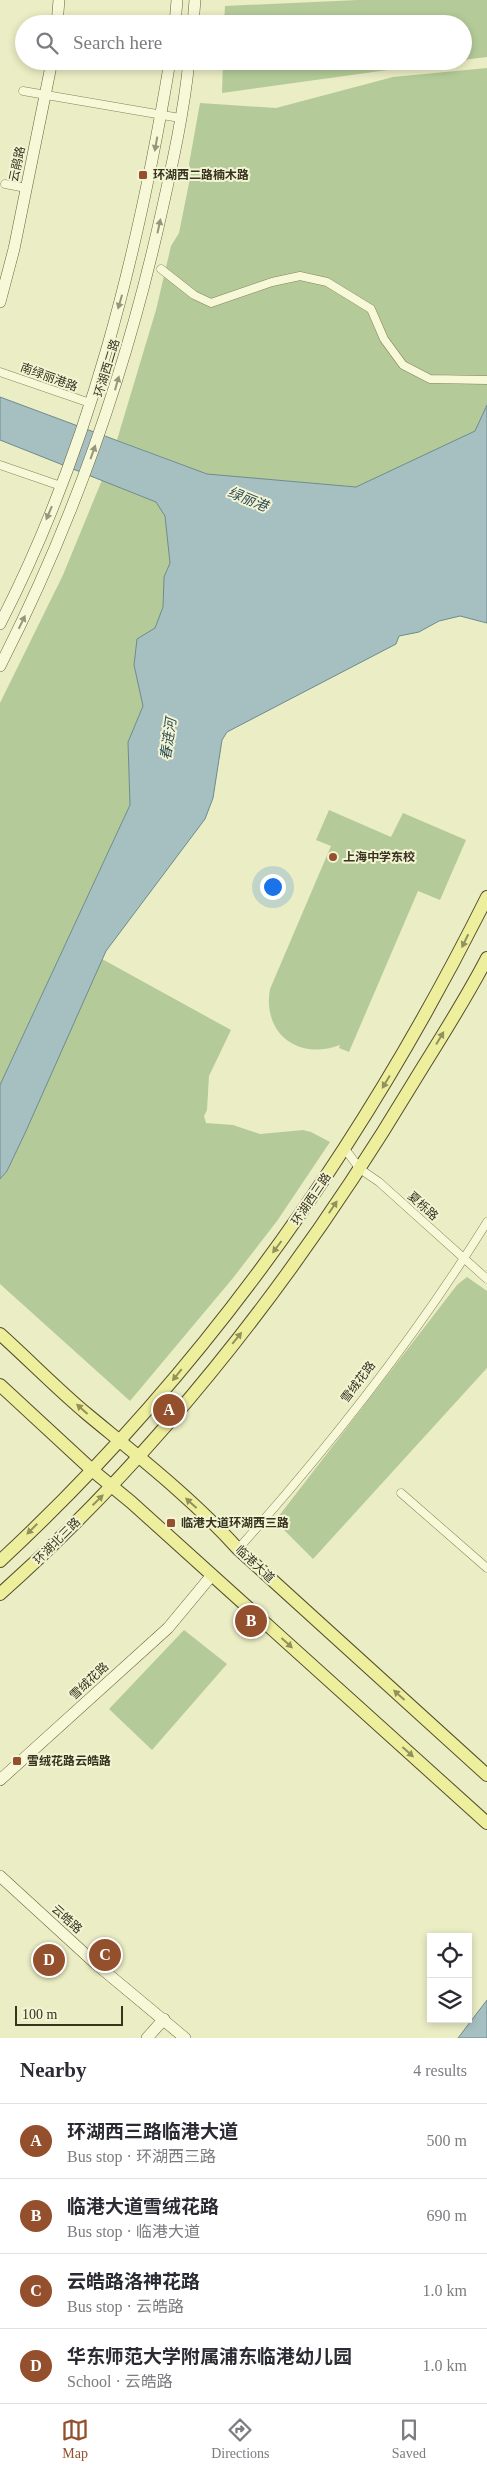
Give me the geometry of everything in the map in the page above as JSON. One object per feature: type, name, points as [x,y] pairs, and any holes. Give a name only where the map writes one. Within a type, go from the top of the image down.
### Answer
[{"type":"main road","points":[[58,15],[59,0]]},
{"type":"main road","points":[[175,15],[177,0]]},
{"type":"main road","points":[[194,15],[195,0]]},
{"type":"main road","name":"云鹃路","points":[[0,302],[50,70]]},
{"type":"main road","name":"环湖西二路","points":[[0,624],[61,486],[84,423],[112,330],[139,228],[162,115],[169,70]]},
{"type":"main road","name":"环湖西二路","points":[[0,666],[54,553],[101,430],[144,287],[167,189],[188,70]]},
{"type":"main road","name":"环湖西三路","points":[[92,1470],[157,1401],[284,1238],[345,1149],[414,1036],[452,968],[487,897]]},
{"type":"main road","name":"环湖西三路","points":[[112,1487],[249,1323],[360,1169],[487,958]]},
{"type":"main road","name":"临港大道","points":[[0,1334],[87,1414],[139,1457],[222,1531],[238,1549],[487,1775]]},
{"type":"main road","points":[[0,1385],[92,1470],[212,1575],[487,1823]]},
{"type":"main road","name":"环湖北三路","points":[[0,1561],[92,1470]]},
{"type":"main road","name":"环湖北三路","points":[[0,1594],[112,1487]]},
{"type":"main road","name":"雪绒花路","points":[[0,1780],[168,1628],[212,1575]]},
{"type":"main road","name":"云皓路","points":[[0,1876],[96,1964],[185,2038]]},
{"type":"main road","points":[[147,2038],[164,2019]]},
{"type":"street","points":[[23,91],[180,118]]},
{"type":"street","points":[[4,184],[26,188]]},
{"type":"street","points":[[161,270],[194,295],[212,303],[272,282],[300,276],[327,282],[371,308],[384,339],[403,365],[430,379],[487,380]]},
{"type":"street","name":"南绿丽港路","points":[[0,372],[90,403]]},
{"type":"street","points":[[0,465],[61,486]]},
{"type":"street","name":"夏栎路","points":[[345,1149],[360,1169],[379,1182],[487,1279]]},
{"type":"street","name":"雪绒花路","points":[[238,1549],[344,1422],[464,1259],[487,1222]]},
{"type":"street","points":[[401,1493],[487,1568]]},
{"type":"green space","points":[[358,0],[487,0],[487,57],[472,59],[472,15],[224,15],[225,6]]},
{"type":"green space","points":[[487,68],[487,405],[475,431],[356,487],[207,474],[117,440],[156,310],[171,246],[179,233],[191,173],[189,164],[200,103],[276,108],[393,77]]},
{"type":"green space","points":[[223,70],[388,70],[222,93]]},
{"type":"green space","points":[[102,480],[156,502],[165,516],[170,563],[164,577],[163,607],[155,628],[134,665],[143,706],[128,742],[130,805],[0,1085],[0,703],[63,575]]},
{"type":"green space","points":[[329,810],[391,837],[403,813],[466,840],[440,900],[418,891],[349,1052],[339,1048],[340,1045],[325,1049],[310,1049],[297,1046],[286,1040],[272,1019],[269,1005],[270,989],[331,846],[316,840]]},
{"type":"green space","points":[[102,959],[231,1030],[209,1076],[207,1110],[204,1116],[206,1123],[233,1125],[260,1134],[303,1130],[330,1142],[277,1221],[233,1278],[130,1401],[0,1284],[0,1179],[7,1171],[26,1131]]},
{"type":"green space","points":[[467,1277],[487,1291],[487,1368],[313,1559],[275,1521],[457,1285]]},
{"type":"green space","points":[[184,1630],[227,1664],[152,1750],[109,1709]]},
{"type":"water","points":[[0,397],[207,474],[356,487],[475,431],[487,405],[487,623],[460,616],[439,621],[419,632],[399,636],[396,644],[227,732],[222,740],[213,798],[205,819],[106,951],[26,1131],[7,1171],[0,1179],[0,1085],[130,805],[128,742],[143,706],[134,665],[137,639],[155,628],[163,607],[164,577],[170,563],[165,516],[156,502],[0,440]]},
{"type":"water","points":[[487,2000],[487,2038],[458,2038],[469,2023],[472,2023],[472,2020]]},
{"type":"place","name":"环湖西二路楠木路","points":[[143,175]]},
{"type":"place","name":"上海中学东校","points":[[333,857]]},
{"type":"place","name":"环湖西三路临港大道","points":[[169,1410]]},
{"type":"place","name":"临港大道环湖西三路","points":[[171,1523]]},
{"type":"place","name":"临港大道雪绒花路","points":[[251,1621]]},
{"type":"place","name":"雪绒花路云皓路","points":[[17,1761]]},
{"type":"place","name":"云皓路洛神花路","points":[[105,1955]]},
{"type":"place","name":"华东师范大学附属浦东临港幼儿园","points":[[49,1960]]},
{"type":"water label","name":"绿丽港","points":[[248,499]]},
{"type":"water label","name":"春涟河","points":[[168,739]]}]
